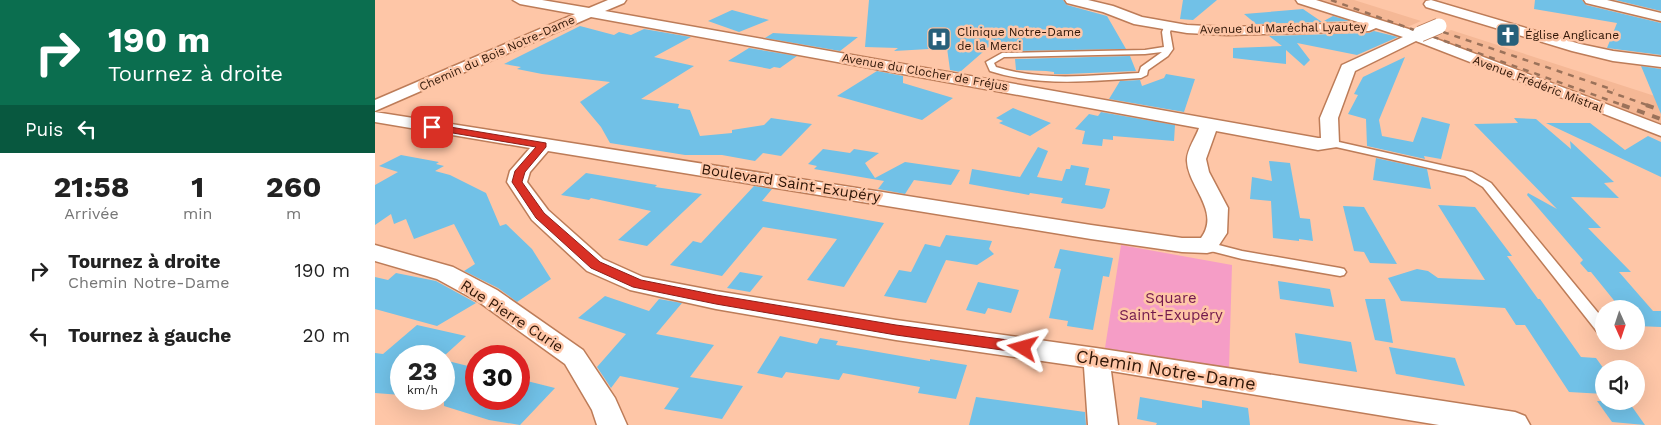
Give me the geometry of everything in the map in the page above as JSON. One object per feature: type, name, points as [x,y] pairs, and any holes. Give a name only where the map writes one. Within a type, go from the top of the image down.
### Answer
[{"type":"street","name":"Avenue du Clocher de Fréjus","points":[[520,0],[1318,144],[1330,143]]},
{"type":"street","name":"Chemin du Bois Notre-Dame","points":[[375,106],[619,0]]},
{"type":"street","name":"Avenue du Maréchal Lyautey","points":[[1072,0],[1108,9],[1139,21],[1168,27],[1227,31],[1367,27],[1379,25]]},
{"type":"street","name":"Avenue Frédéric Mistral","points":[[1303,0],[1379,25],[1418,35],[1661,131]]},
{"type":"street","points":[[1591,0],[1661,17]]},
{"type":"street","points":[[1428,2],[1577,48],[1613,56],[1661,62]]},
{"type":"street","points":[[1428,2],[1441,21]]},
{"type":"street","points":[[1330,143],[1329,118],[1348,68],[1418,35],[1441,21],[1471,16]]},
{"type":"street","name":"Boulevard Saint-Exupéry","points":[[375,117],[1081,230],[1183,245],[1207,246]]},
{"type":"street","points":[[1207,246],[1216,233],[1217,208],[1199,172],[1196,159],[1210,124]]},
{"type":"street","name":"Chemin Notre-Dame","points":[[543,145],[520,171],[517,182],[540,215],[595,265],[638,284],[716,300],[896,330],[1096,358],[1515,425]]},
{"type":"street","name":"Rue Pierre Curie","points":[[375,252],[445,273],[488,296],[574,357],[605,406],[612,425]]},
{"type":"street","points":[[1096,358],[1103,410],[1103,425]]},
{"type":"lane","points":[[1168,27],[1165,32],[1169,41],[1169,49],[1163,57],[1145,68],[1144,73],[1141,75],[1037,78],[1006,74],[993,69],[990,62],[1002,55],[1145,52],[1169,49]]},
{"type":"lane","points":[[1330,143],[1468,174],[1487,185],[1595,319]]},
{"type":"lane","name":"Boulevard Saint-Exupéry","points":[[1207,246],[1242,255],[1340,272]]},
{"type":"shaded area","points":[[1318,0],[1354,0],[1421,21],[1405,28]]},
{"type":"shaded area","points":[[1451,30],[1661,98],[1661,126],[1435,38]]},
{"type":"green space","name":"Square Saint-Exupéry","points":[[1121,245],[1232,265],[1229,368],[1105,348]]},
{"type":"building","points":[[869,0],[1063,0],[1067,5],[1107,16],[1126,49],[1014,51],[1013,44],[991,45],[960,72],[950,70],[947,48],[894,51],[898,48],[865,47]]},
{"type":"building","points":[[1183,0],[1217,0],[1193,20],[1180,19]]},
{"type":"building","points":[[1535,0],[1582,0],[1586,5],[1661,23],[1661,55],[1607,48],[1617,23],[1534,9]]},
{"type":"building","points":[[1615,0],[1661,0],[1661,11]]},
{"type":"building","points":[[1303,9],[1322,22],[1256,24],[1244,14]]},
{"type":"building","points":[[732,10],[769,20],[739,32],[708,21]]},
{"type":"building","points":[[1333,16],[1350,21],[1322,22]]},
{"type":"building","points":[[580,26],[614,35],[619,32],[631,35],[644,29],[691,37],[654,57],[694,66],[641,99],[679,104],[678,108],[690,110],[700,136],[732,133],[732,130],[764,125],[771,118],[812,124],[781,156],[763,153],[755,161],[722,155],[685,155],[610,143],[601,127],[580,102],[610,82],[542,74],[517,69],[521,67],[504,64]]},
{"type":"building","points":[[1374,31],[1398,37],[1357,55],[1297,43],[1310,60],[1304,66],[1286,50],[1286,64],[1233,58],[1233,48],[1282,46],[1269,36],[1369,33]]},
{"type":"building","points":[[773,33],[858,37],[840,51],[765,38]]},
{"type":"building","points":[[749,48],[797,56],[780,68],[774,67],[770,69],[728,61]]},
{"type":"building","points":[[1130,56],[1136,71],[1067,74],[1016,70],[1015,59]]},
{"type":"building","points":[[1405,57],[1379,120],[1382,136],[1413,142],[1422,117],[1450,124],[1441,159],[1424,156],[1425,159],[1367,146],[1366,119],[1348,114],[1358,95],[1354,94],[1363,77]]},
{"type":"building","points":[[1641,66],[1661,69],[1661,114]]},
{"type":"building","points":[[877,71],[903,76],[903,83],[953,98],[922,120],[837,96]]},
{"type":"building","points":[[1166,74],[1195,79],[1184,112],[1109,99],[1120,81],[1140,80],[1142,86],[1164,78]]},
{"type":"building","points":[[1013,108],[1051,123],[1030,136],[999,123],[1003,121],[996,118]]},
{"type":"building","points":[[1101,112],[1175,125],[1174,141],[1113,136],[1113,140],[1103,139],[1102,146],[1082,144],[1085,131],[1075,129],[1089,114],[1098,116]]},
{"type":"building","points":[[1514,118],[1536,119],[1571,149],[1570,141],[1614,182],[1604,183],[1619,198],[1571,197],[1601,228],[1588,228],[1631,272],[1619,272],[1643,300],[1614,300],[1591,272],[1588,272],[1580,263],[1583,260],[1527,195],[1528,193],[1557,209],[1474,124],[1518,123]]},
{"type":"building","points":[[1546,123],[1590,123],[1625,150],[1648,136],[1661,142],[1661,177]]},
{"type":"building","points":[[1038,147],[1048,151],[1037,177],[1062,181],[1066,169],[1070,169],[1071,165],[1089,168],[1085,185],[1110,189],[1105,207],[1102,209],[1061,203],[1063,198],[1030,193],[1029,195],[969,184],[972,169],[1020,177]]},
{"type":"building","points":[[823,149],[850,153],[854,149],[879,153],[865,163],[875,178],[905,162],[960,170],[951,185],[914,180],[905,194],[878,189],[884,181],[814,169],[817,166],[808,164]]},
{"type":"building","points":[[401,155],[439,162],[436,164],[444,166],[435,171],[450,175],[486,193],[500,226],[506,224],[532,249],[551,279],[517,302],[498,288],[464,271],[475,264],[454,224],[414,239],[406,219],[394,224],[391,214],[375,225],[375,185],[398,172],[379,166]]},
{"type":"building","points":[[1376,158],[1427,169],[1431,189],[1373,180]]},
{"type":"building","points":[[1269,161],[1290,163],[1300,218],[1310,219],[1313,241],[1273,238],[1271,201],[1250,199],[1252,177],[1272,181]]},
{"type":"building","points":[[586,173],[702,194],[647,246],[618,240],[651,211],[591,198],[589,200],[561,195]]},
{"type":"building","points":[[754,186],[772,189],[762,201],[884,223],[844,287],[807,280],[837,239],[763,227],[722,276],[670,265],[693,241],[701,243]]},
{"type":"building","points":[[1438,205],[1475,207],[1512,256],[1507,256],[1581,357],[1596,358],[1597,360],[1595,360],[1595,393],[1569,392],[1525,325],[1516,325],[1505,308],[1401,301],[1388,278],[1417,269],[1428,271],[1438,278],[1485,280]]},
{"type":"building","points":[[1343,206],[1364,207],[1397,264],[1370,263],[1364,252],[1354,251]]},
{"type":"building","points":[[946,235],[992,241],[989,249],[994,254],[977,265],[946,260],[926,303],[884,296],[899,270],[911,272],[925,244],[940,247]]},
{"type":"building","points":[[1060,249],[1113,258],[1109,277],[1103,276],[1093,330],[1067,326],[1068,321],[1049,318],[1061,269],[1054,268]]},
{"type":"building","points":[[740,272],[763,276],[750,292],[727,288]]},
{"type":"building","points":[[396,273],[436,281],[476,303],[437,326],[375,309],[375,277],[388,280]]},
{"type":"building","points":[[1278,281],[1330,289],[1334,307],[1280,299]]},
{"type":"building","points":[[978,282],[1019,290],[1011,313],[988,308],[985,314],[966,310]]},
{"type":"building","points":[[605,296],[649,311],[659,299],[682,303],[656,334],[714,345],[690,377],[743,386],[722,419],[664,409],[679,388],[620,376],[611,388],[597,367],[626,334],[578,318]]},
{"type":"building","points":[[1365,299],[1385,299],[1393,343],[1375,340]]},
{"type":"building","points":[[1645,302],[1653,311],[1661,311],[1661,327],[1645,326]]},
{"type":"building","points":[[417,325],[466,336],[455,346],[394,345]]},
{"type":"building","points":[[1295,333],[1351,342],[1357,372],[1299,363]]},
{"type":"building","points":[[780,336],[817,344],[820,338],[838,341],[836,345],[930,361],[930,359],[967,365],[956,399],[918,393],[920,387],[843,373],[839,380],[786,372],[782,378],[757,373]]},
{"type":"building","points":[[1389,347],[1455,358],[1465,386],[1396,374]]},
{"type":"building","points":[[390,348],[390,394],[375,393],[375,353],[383,354]]},
{"type":"building","points":[[455,363],[465,365],[465,410],[530,410],[530,382],[555,388],[520,425],[489,420],[455,409]]},
{"type":"building","points":[[976,397],[1085,412],[1086,425],[969,425]]},
{"type":"building","points":[[1140,397],[1202,408],[1202,400],[1248,408],[1250,425],[1156,425],[1157,423],[1137,419]]},
{"type":"building","points":[[1603,410],[1634,410],[1645,425],[1612,422]]},
{"type":"railway","points":[[1331,0],[1625,106]]},
{"type":"railway","points":[[1443,32],[1614,90]]},
{"type":"railway","points":[[1607,91],[1650,106]]},
{"type":"railway","points":[[1622,105],[1661,119]]},
{"type":"railway","points":[[1646,105],[1661,110]]},
{"type":"place","name":"Église Anglicane","points":[[1508,35]]},
{"type":"place","name":"Clinique Notre-Dame de la Merci","points":[[939,39]]},
{"type":"route","points":[[432,127],[543,145],[520,171],[517,182],[540,215],[595,265],[638,284],[716,300],[896,330],[1023,348]]}]
